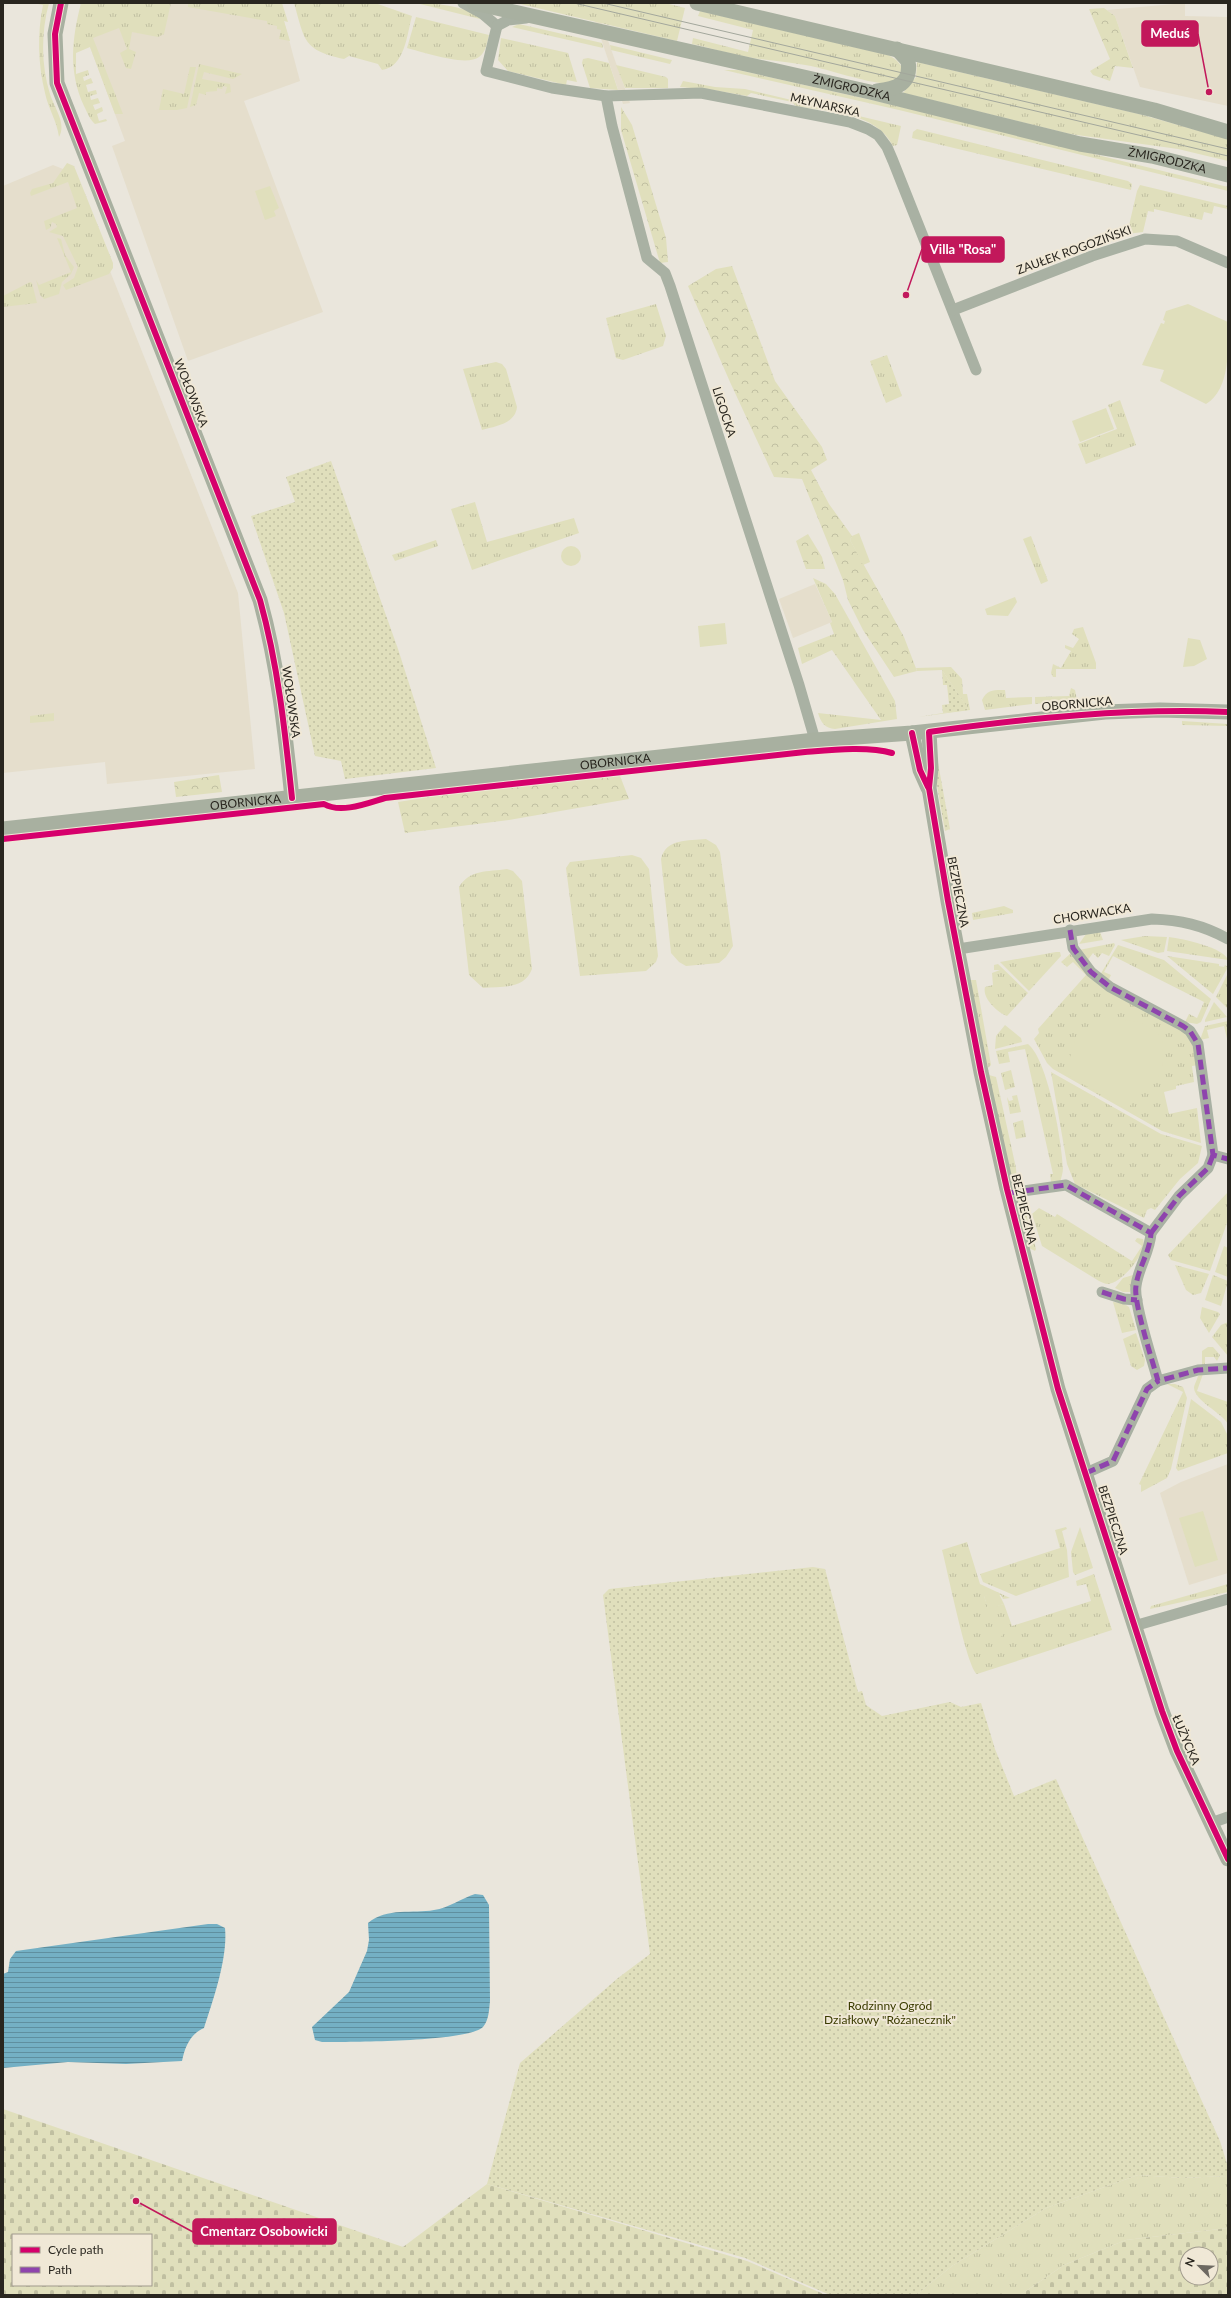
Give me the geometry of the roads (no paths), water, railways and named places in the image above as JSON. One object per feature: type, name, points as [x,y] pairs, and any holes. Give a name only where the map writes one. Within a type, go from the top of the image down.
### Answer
[{"type":"main road","name":"WOŁOWSKA","points":[[61,3],[55,34],[57,83],[260,600],[271,642],[277,676],[292,798]]},
{"type":"main road","name":"ŻMIGRODZKA","points":[[474,3],[870,92],[1080,144],[1152,156],[1228,175]]},
{"type":"main road","points":[[697,3],[1161,112],[1228,132]]},
{"type":"main road","points":[[870,92],[891,90],[902,85],[908,77],[908,61],[896,49]]},
{"type":"main road","name":"OBORNICKA","points":[[3,829],[815,740],[929,732],[1105,712],[1160,710],[1228,712]]},
{"type":"main road","name":"BEZPIECZNA","points":[[928,788],[931,768],[929,732]]},
{"type":"main road","name":"BEZPIECZNA","points":[[912,733],[920,770],[928,788],[981,1072],[1009,1193],[1058,1389],[1134,1626]]},
{"type":"main road","name":"ŁUŻYCKA","points":[[1134,1626],[1177,1751],[1228,1859]]},
{"type":"street","points":[[463,3],[483,14],[497,26],[508,20],[535,17]]},
{"type":"street","name":"MŁYNARSKA","points":[[497,26],[486,71],[552,88],[606,96],[701,93],[850,122],[873,132],[883,141],[893,161],[976,370]]},
{"type":"street","name":"LIGOCKA","points":[[606,96],[612,126],[647,258],[665,273],[670,286],[815,740]]},
{"type":"street","name":"ZAUŁEK ROGOZIŃSKI","points":[[953,310],[1092,256],[1139,240],[1177,241],[1228,263]]},
{"type":"street","name":"CHORWACKA","points":[[958,949],[1070,930],[1152,919],[1167,919],[1204,927],[1228,939]]},
{"type":"street","points":[[1070,930],[1073,948],[1091,972],[1110,987],[1183,1026],[1190,1031],[1198,1044],[1213,1155],[1208,1168],[1179,1196],[1151,1233],[1150,1243],[1136,1285],[1137,1300],[1158,1381]]},
{"type":"street","points":[[1213,1155],[1228,1159]]},
{"type":"street","points":[[1009,1193],[1066,1185],[1151,1233]]},
{"type":"street","points":[[1102,1292],[1124,1299],[1137,1300]]},
{"type":"street","points":[[1086,1473],[1113,1461],[1147,1389],[1158,1381],[1198,1370],[1228,1368]]},
{"type":"street","points":[[1134,1626],[1228,1599]]},
{"type":"street","points":[[1211,1823],[1228,1817]]},
{"type":"water","points":[[475,1894],[483,1895],[489,1905],[490,2001],[488,2018],[483,2027],[473,2032],[455,2036],[407,2040],[322,2042],[315,2040],[312,2027],[349,1992],[367,1951],[369,1940],[368,1923],[375,1918],[392,1913],[440,1909]]},
{"type":"water","points":[[217,1924],[225,1928],[222,1965],[204,2028],[192,2037],[182,2061],[126,2064],[68,2062],[3,2068],[3,1974],[8,1972],[10,1959],[16,1951]]},
{"type":"tram line","points":[[574,3],[1228,156]]},
{"type":"tram line","points":[[603,3],[1228,149]]},
{"type":"place","name":"Meduś","points":[[1209,92]]},
{"type":"place","name":"Villa \"Rosa\"","points":[[906,295]]},
{"type":"place","name":"Cmentarz Osobowicki","points":[[136,2201]]},
{"type":"park label","name":"Rodzinny Ogród Działkowy \"Różanecznik\"","points":[[890,2013]]}]
